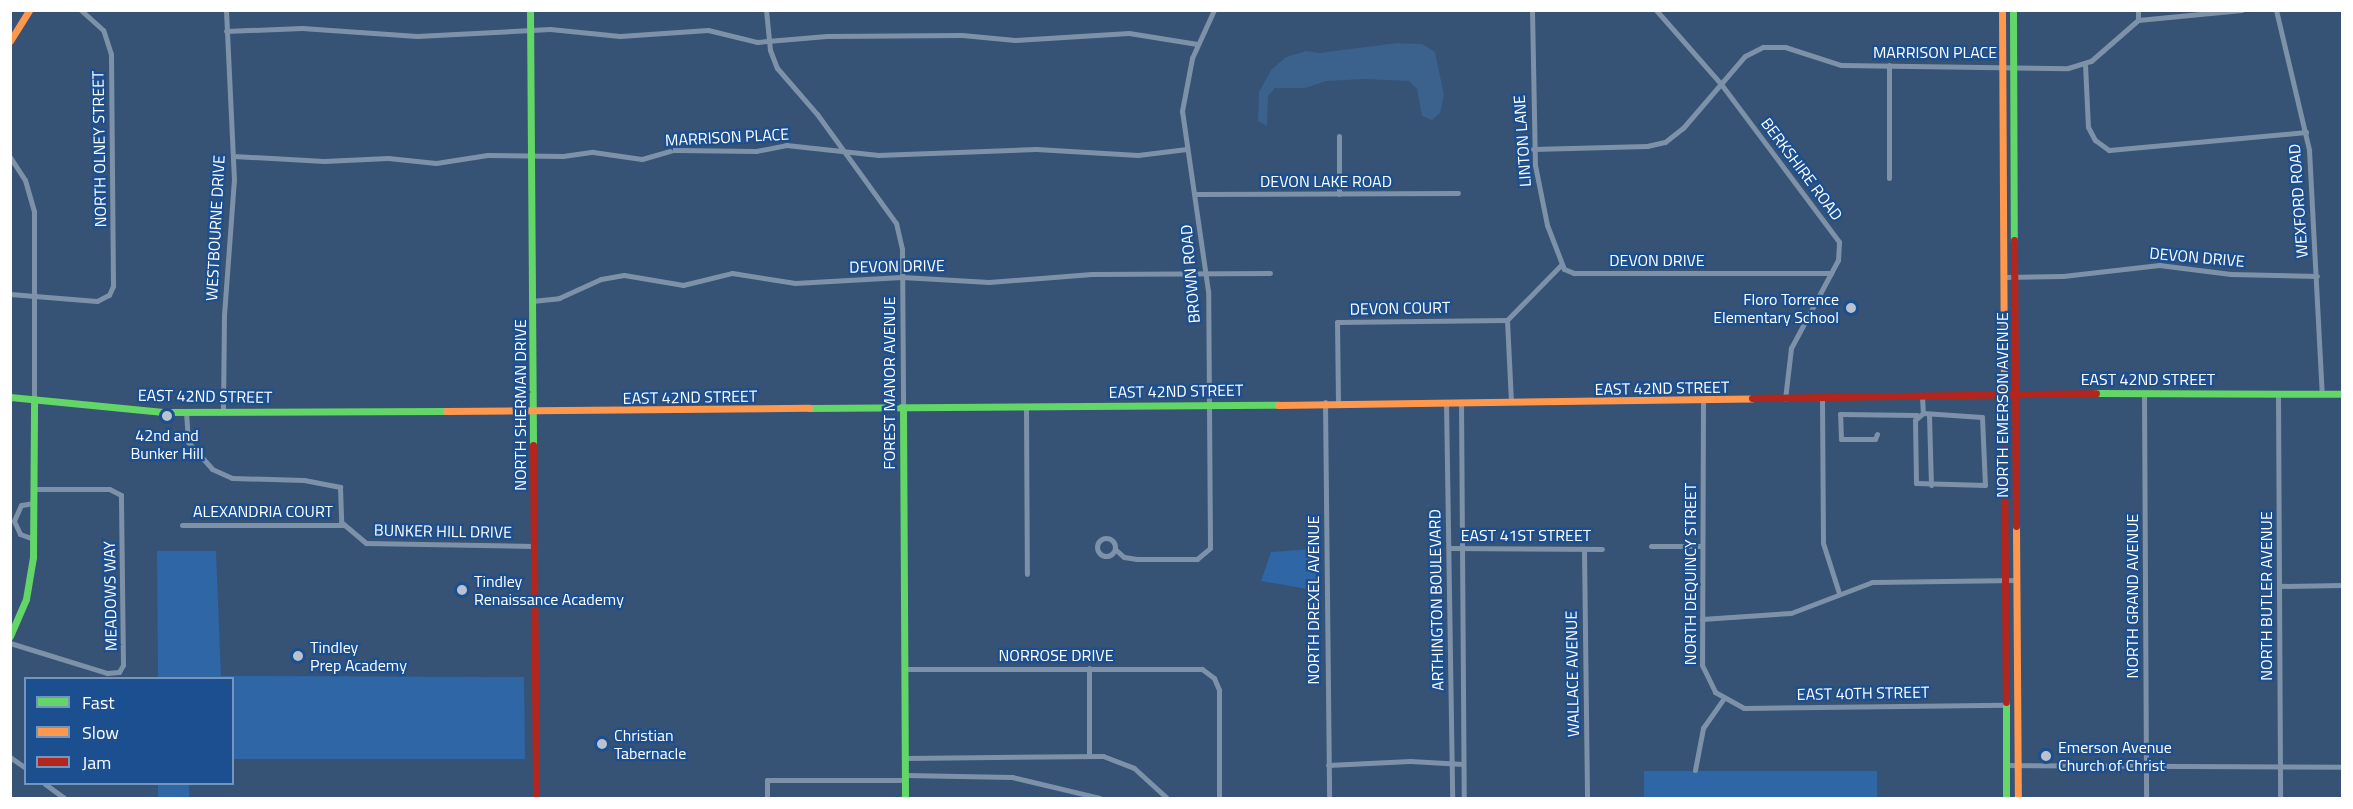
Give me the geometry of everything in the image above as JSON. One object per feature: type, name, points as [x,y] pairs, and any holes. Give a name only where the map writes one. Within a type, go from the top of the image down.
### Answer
[{"type":"street","points":[[10,41],[13,32],[29,10]]},
{"type":"street","name":"NORTH OLNEY STREET","points":[[35,296],[94,301],[107,296],[114,281],[111,54],[103,30],[81,10]]},
{"type":"street","name":"WESTBOURNE DRIVE","points":[[224,410],[224,326],[234,156],[226,10]]},
{"type":"street","name":"NORTH SHERMAN DRIVE","points":[[530,10],[536,798]]},
{"type":"street","name":"FOREST MANOR AVENUE","points":[[766,10],[769,41],[777,68],[844,152],[896,223],[902,249],[905,798]]},
{"type":"street","name":"BROWN ROAD","points":[[1115,549],[1124,557],[1137,559],[1197,559],[1207,554],[1210,543],[1206,274],[1187,150],[1183,99],[1197,44],[1214,10]]},
{"type":"street","name":"LINTON LANE","points":[[1532,10],[1533,149],[1542,206],[1561,266]]},
{"type":"street","name":"BERKSHIRE ROAD","points":[[1656,10],[1721,84],[1835,234],[1840,254],[1793,342],[1785,399]]},
{"type":"street","name":"NORTH EMERSON AVENUE","points":[[2002,10],[2006,798]]},
{"type":"street","name":"NORTH EMERSON AVENUE","points":[[2013,10],[2018,798]]},
{"type":"street","points":[[2138,10],[2138,20]]},
{"type":"street","points":[[2242,10],[2138,20],[2085,64],[2088,127],[2095,140],[2109,150],[2306,132]]},
{"type":"street","name":"WEXFORD ROAD","points":[[2276,10],[2306,132],[2317,276],[2322,394]]},
{"type":"street","points":[[226,31],[302,28],[406,36],[561,29],[635,36],[708,30],[757,42],[828,36],[962,35],[1015,40],[1120,33],[1197,44]]},
{"type":"street","name":"MARRISON PLACE","points":[[1533,149],[1659,144],[1679,132],[1750,53],[1771,46],[1833,64],[2002,65],[2068,68],[2085,64]]},
{"type":"street","points":[[1889,65],[1889,178]]},
{"type":"street","points":[[1339,136],[1339,194]]},
{"type":"street","name":"MARRISON PLACE","points":[[234,156],[324,161],[388,158],[436,163],[487,155],[531,156],[606,152],[642,159],[674,150],[756,151],[786,146],[844,152],[947,155],[1053,149],[1138,155],[1187,150]]},
{"type":"street","points":[[10,158],[25,180],[32,202],[35,296],[34,539],[27,593],[10,636]]},
{"type":"street","name":"DEVON LAKE ROAD","points":[[1195,194],[1458,194]]},
{"type":"street","name":"DEVON DRIVE","points":[[2004,277],[2159,265],[2230,274],[2317,276]]},
{"type":"street","points":[[1511,402],[1507,320],[1561,266]]},
{"type":"street","name":"DEVON DRIVE","points":[[1561,266],[1574,273],[1831,273]]},
{"type":"street","name":"DEVON DRIVE","points":[[532,301],[559,298],[616,275],[677,285],[732,273],[781,283],[902,278],[989,282],[1092,274],[1270,273]]},
{"type":"street","points":[[10,294],[35,296]]},
{"type":"street","name":"DEVON COURT","points":[[1338,402],[1337,322],[1507,320]]},
{"type":"street","name":"EAST 42ND STREET","points":[[10,397],[186,412],[1822,399],[2004,393],[2343,394]]},
{"type":"street","name":"NORTH GRAND AVENUE","points":[[2144,393],[2146,798]]},
{"type":"street","name":"NORTH BUTLER AVENUE","points":[[2278,393],[2280,798]]},
{"type":"street","points":[[1922,396],[1931,485]]},
{"type":"street","points":[[1822,399],[1823,543],[1839,594]]},
{"type":"street","name":"NORTH DEQUINCY STREET","points":[[1703,400],[1702,619],[1704,673],[1723,699]]},
{"type":"street","name":"NORTH DREXEL AVENUE","points":[[1325,402],[1329,798]]},
{"type":"street","name":"ARTHINGTON BOULEVARD","points":[[1446,402],[1452,798]]},
{"type":"street","name":"ARTHINGTON BOULEVARD","points":[[1461,402],[1464,798]]},
{"type":"street","points":[[1026,406],[1027,574]]},
{"type":"street","points":[[186,412],[188,442],[212,469],[232,478],[304,480],[338,487],[344,525]]},
{"type":"street","points":[[1877,434],[1875,440],[1841,439],[1840,414],[1923,414],[1979,416],[1984,421],[1984,485],[1920,485],[1914,478],[1923,414]]},
{"type":"street","name":"MEADOWS WAY","points":[[10,643],[107,673],[119,672],[123,665],[121,495],[109,489],[34,489]]},
{"type":"street","points":[[34,503],[21,505],[12,521],[20,534],[34,539]]},
{"type":"street","name":"ALEXANDRIA COURT","points":[[182,525],[344,525]]},
{"type":"street","name":"BUNKER HILL DRIVE","points":[[344,525],[368,544],[534,546]]},
{"type":"street","points":[[1651,546],[1702,546]]},
{"type":"street","name":"EAST 41ST STREET","points":[[1449,548],[1602,549]]},
{"type":"street","name":"WALLACE AVENUE","points":[[1584,549],[1587,798]]},
{"type":"street","points":[[1702,619],[1791,613],[1876,582],[2017,580]]},
{"type":"street","points":[[2279,586],[2343,585]]},
{"type":"street","name":"NORROSE DRIVE","points":[[905,669],[1193,667],[1206,671],[1219,690],[1219,798]]},
{"type":"street","points":[[1089,668],[1089,755]]},
{"type":"street","points":[[1695,770],[1703,728],[1723,699]]},
{"type":"street","name":"EAST 40TH STREET","points":[[1723,699],[1747,708],[2006,705]]},
{"type":"street","points":[[905,758],[1089,755],[1125,762],[1167,798]]},
{"type":"street","points":[[10,757],[24,767]]},
{"type":"street","points":[[1328,765],[1410,760],[1464,764]]},
{"type":"street","points":[[2006,765],[2343,767]]},
{"type":"street","points":[[767,798],[767,780],[989,775],[1100,798]]},
{"type":"street","points":[[48,785],[64,798]]},
{"type":"shaded area","points":[[1397,43],[1422,44],[1435,52],[1444,95],[1440,113],[1432,120],[1422,116],[1417,89],[1409,81],[1365,79],[1326,81],[1305,88],[1275,88],[1268,96],[1267,126],[1258,121],[1259,92],[1271,70],[1286,57],[1306,51],[1319,53]]},
{"type":"shaded area","points":[[1314,549],[1319,591],[1261,581],[1271,552]]},
{"type":"shaded area","points":[[157,551],[216,551],[221,676],[524,677],[525,759],[234,759],[234,677],[158,677]]},
{"type":"shaded area","points":[[1644,771],[1877,771],[1877,798],[1644,798]]},
{"type":"shaded area","points":[[158,785],[189,785],[189,798],[158,798]]},
{"type":"traffic: fast","points":[[530,10],[533,445]]},
{"type":"traffic: fast","points":[[2013,10],[2014,240]]},
{"type":"traffic: fast","points":[[2096,393],[2342,394]]},
{"type":"traffic: fast","points":[[10,397],[163,412],[446,411]]},
{"type":"traffic: fast","points":[[10,636],[26,599],[33,557],[34,399]]},
{"type":"traffic: fast","points":[[809,408],[1278,405]]},
{"type":"traffic: fast","points":[[903,408],[905,798]]},
{"type":"traffic: fast","points":[[2006,702],[2006,798]]},
{"type":"traffic: slow","points":[[10,41],[29,10]]},
{"type":"traffic: slow","points":[[2002,10],[2004,430]]},
{"type":"traffic: slow","points":[[1278,405],[1752,398]]},
{"type":"traffic: slow","points":[[446,411],[809,408]]},
{"type":"traffic: slow","points":[[2016,526],[2018,798]]},
{"type":"traffic: jam","points":[[2014,240],[2016,526]]},
{"type":"traffic: jam","points":[[1752,398],[2096,393]]},
{"type":"traffic: jam","points":[[2004,430],[2006,702]]},
{"type":"traffic: jam","points":[[533,445],[536,798]]},
{"type":"place","name":"Floro Torrence Elementary School","points":[[1851,308]]},
{"type":"place","name":"42nd and Bunker Hill","points":[[167,416]]},
{"type":"place","name":"Tindley Renaissance Academy","points":[[462,590]]},
{"type":"place","name":"Tindley Prep Academy","points":[[298,656]]},
{"type":"place","name":"Christian Tabernacle","points":[[602,744]]},
{"type":"place","name":"Emerson Avenue Church of Christ","points":[[2046,756]]}]
